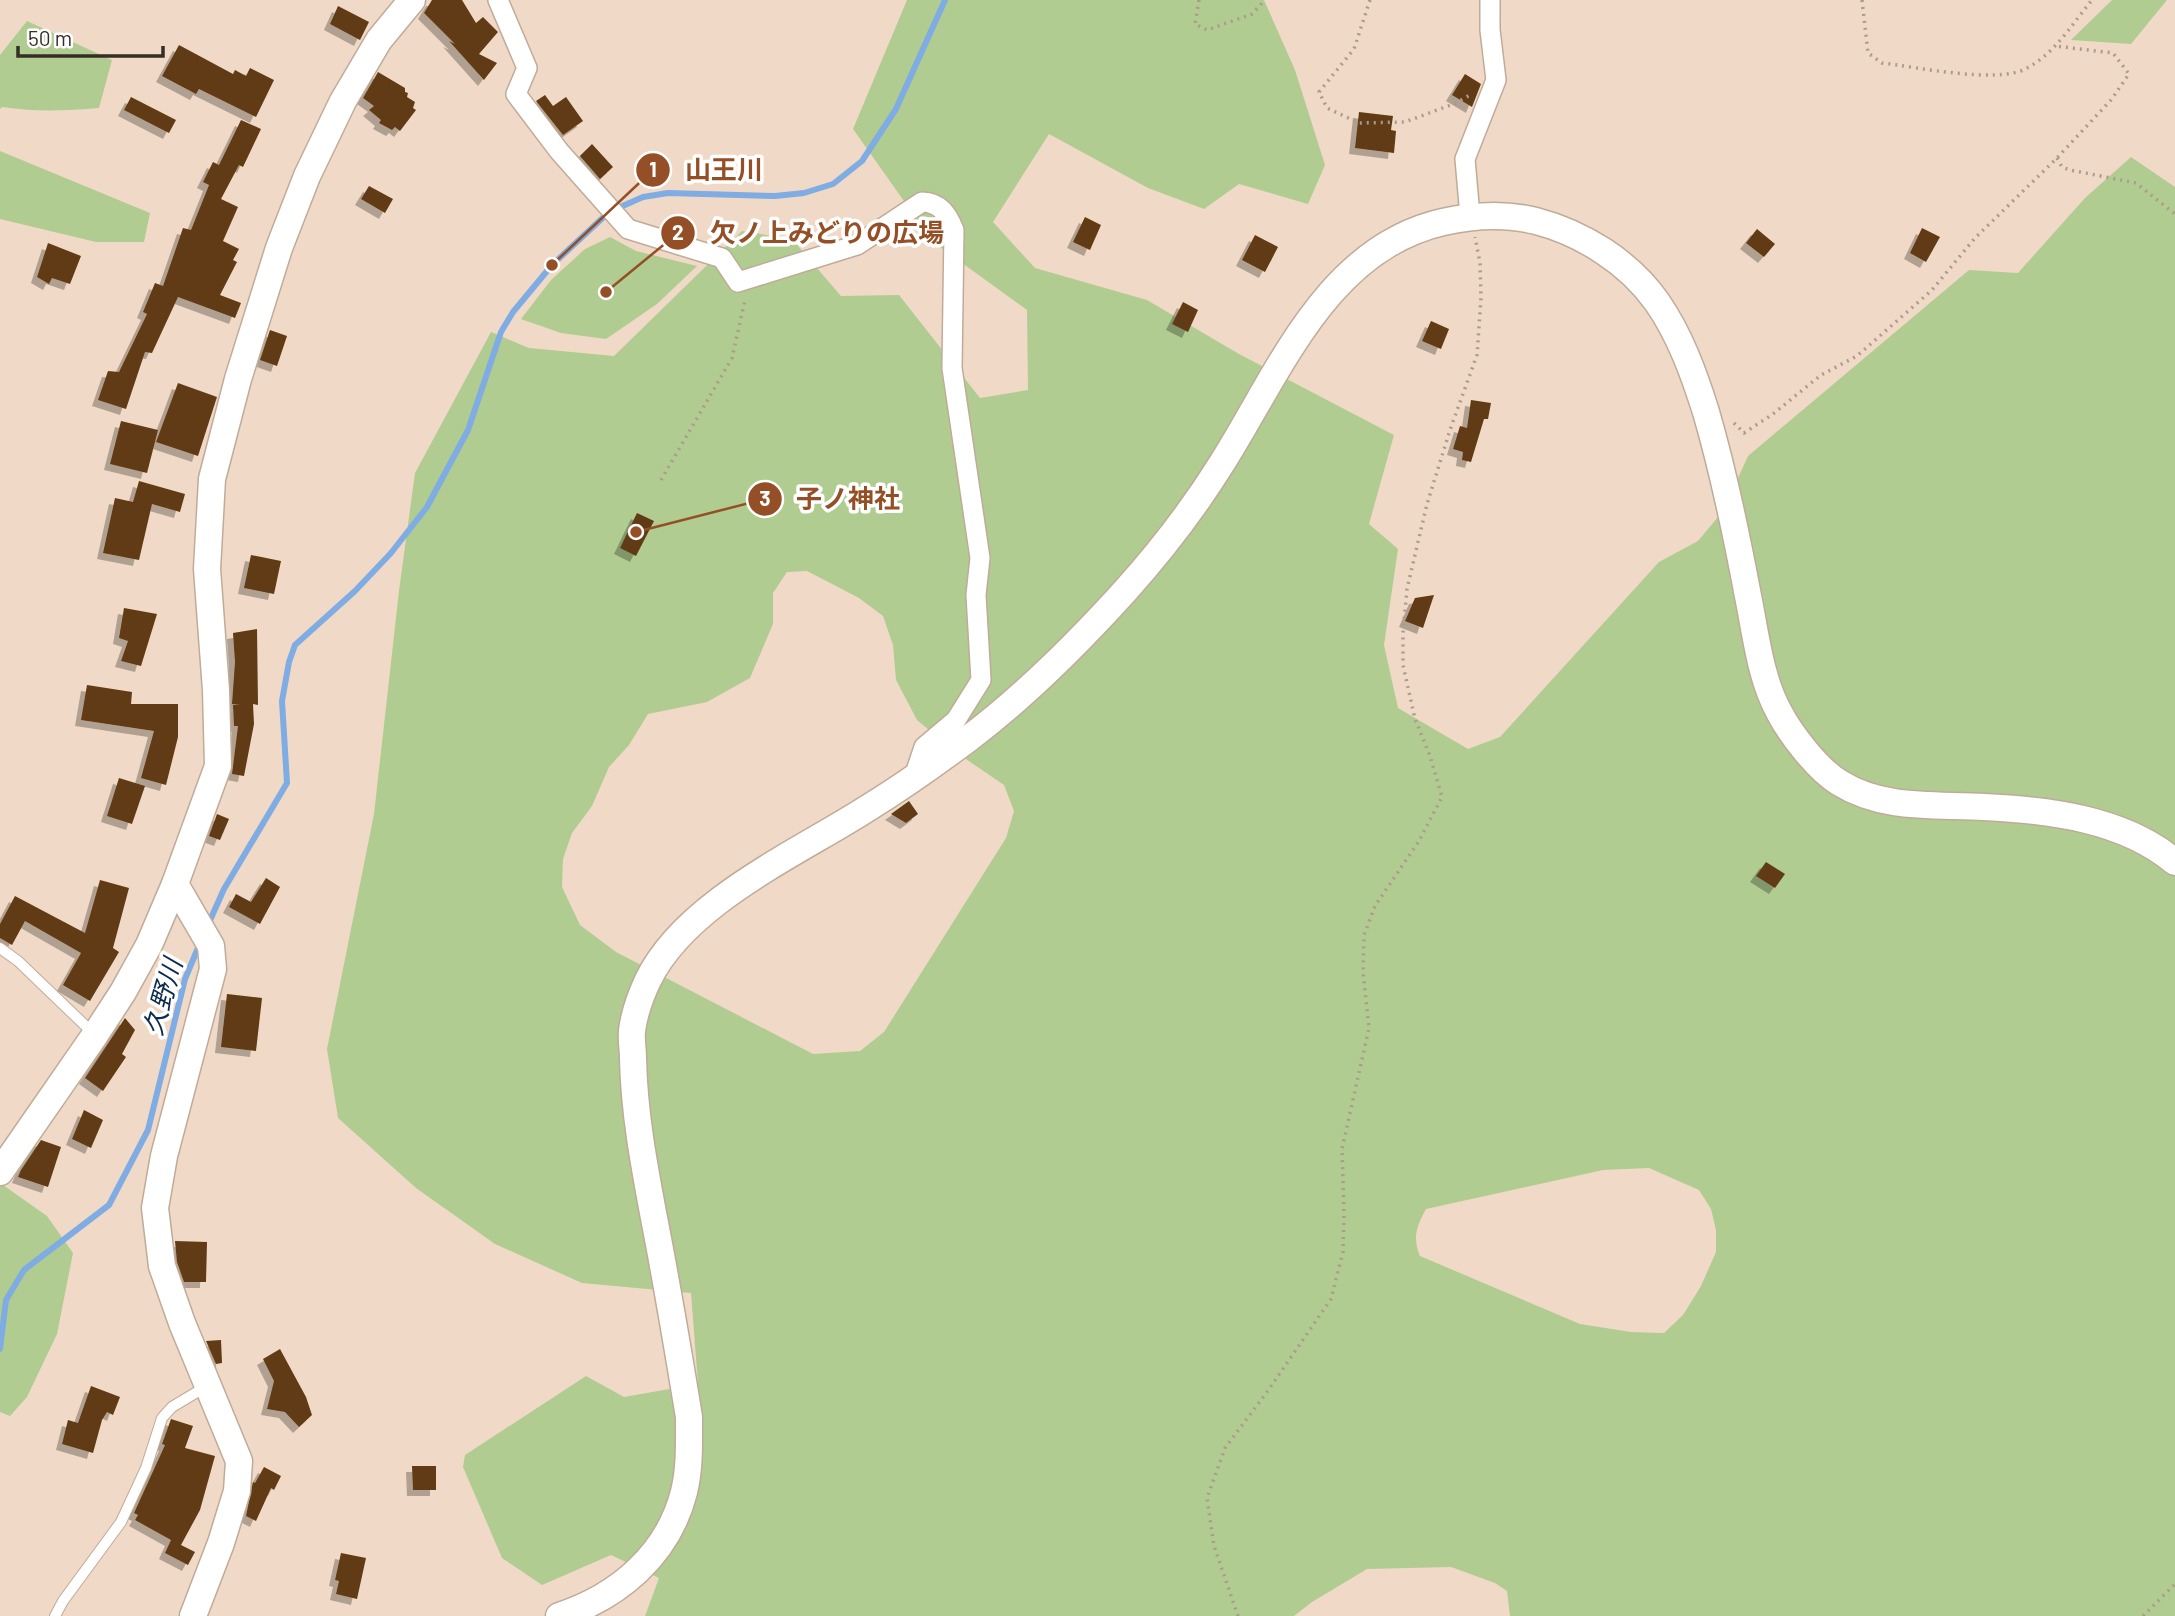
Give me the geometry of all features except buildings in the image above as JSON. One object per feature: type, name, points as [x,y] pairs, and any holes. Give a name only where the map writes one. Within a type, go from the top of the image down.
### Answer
[{"type":"street","points":[[0,1172],[95,1035],[149,945],[175,884],[218,766],[216,690],[207,569],[212,479],[238,379],[279,248],[307,176],[343,101],[373,50],[412,0]]},
{"type":"street","points":[[498,0],[527,68],[516,94],[591,188],[628,229],[722,258],[738,282],[857,245],[922,202],[932,202],[948,215],[954,230],[952,368],[980,558],[976,595],[981,680],[956,720],[924,747],[914,777]]},
{"type":"street","points":[[1470,216],[1465,159],[1496,80],[1490,30],[1490,0]]},
{"type":"street","points":[[559,1616],[586,1607],[642,1567],[671,1525],[684,1494],[688,1466],[689,1417],[634,1095],[632,1031],[651,975],[669,947],[739,886],[873,805],[971,737],[1067,651],[1128,588],[1175,529],[1220,466],[1278,368],[1327,296],[1384,245],[1426,226],[1470,216],[1514,216],[1568,231],[1595,246],[1617,262],[1656,301],[1677,337],[1694,375],[1724,473],[1761,666],[1779,713],[1822,769],[1843,785],[1873,797],[1913,806],[2012,809],[2065,815],[2110,826],[2161,850],[2175,862]]},
{"type":"street","points":[[175,884],[211,946],[213,969],[164,1156],[155,1208],[162,1266],[182,1323],[239,1461],[237,1491],[221,1543],[193,1616]]},
{"type":"lane","points":[[0,948],[18,961],[95,1035]]},
{"type":"lane","points":[[55,1616],[121,1522],[146,1468],[162,1418],[172,1407],[208,1386]]},
{"type":"path","points":[[1199,0],[1195,24],[1207,30],[1252,15],[1265,0]]},
{"type":"path","points":[[1370,0],[1354,49],[1319,92],[1327,108],[1359,123],[1405,122],[1456,103],[1496,80]]},
{"type":"path","points":[[1862,0],[1868,52],[1882,63],[2007,76],[2026,69],[2055,46],[2092,0]]},
{"type":"path","points":[[1728,417],[1744,433],[1773,414],[1821,375],[1857,356],[1932,290],[1975,238],[2057,158],[2111,100],[2129,74],[2113,53],[2055,46]]},
{"type":"path","points":[[2057,158],[2062,167],[2070,170],[2136,183],[2175,214]]},
{"type":"path","points":[[1238,1616],[1214,1546],[1207,1498],[1225,1448],[1331,1299],[1343,1252],[1345,1213],[1342,1149],[1369,1028],[1363,972],[1364,935],[1375,906],[1419,841],[1442,797],[1415,719],[1403,665],[1403,633],[1406,589],[1427,505],[1477,355],[1481,298],[1480,263],[1470,216]]},
{"type":"path","points":[[661,480],[732,358],[746,302],[738,282]]},
{"type":"path","points":[[2143,1616],[2175,1584]]},
{"type":"green space","points":[[907,0],[1264,0],[1295,70],[1325,165],[1308,204],[1239,184],[1204,209],[1148,188],[1049,134],[993,222],[1035,268],[1147,300],[1239,354],[1394,435],[1369,524],[1398,549],[1384,645],[1398,708],[1468,749],[1500,737],[1659,562],[1698,541],[1723,511],[1748,456],[1969,270],[2018,273],[2085,198],[2131,157],[2175,187],[2175,1616],[1510,1616],[1507,1591],[1495,1583],[1451,1567],[1367,1569],[1294,1616],[645,1616],[659,1578],[611,1555],[542,1585],[502,1558],[463,1467],[465,1455],[586,1376],[624,1397],[698,1384],[691,1293],[582,1283],[495,1244],[416,1188],[338,1118],[327,1049],[374,814],[415,473],[491,332],[529,348],[614,356],[742,231],[792,239],[841,296],[899,295],[980,398],[1028,390],[1027,310],[933,242],[853,129]],"holes":[[[807,571],[859,598],[883,616],[893,645],[896,680],[917,720],[957,753],[1004,785],[1014,811],[1006,838],[884,1032],[860,1051],[813,1054],[616,952],[580,925],[562,887],[563,859],[572,833],[592,806],[609,767],[629,745],[648,714],[707,702],[750,678],[773,624],[773,593],[787,572]],[[1649,1168],[1699,1190],[1711,1209],[1716,1230],[1716,1252],[1701,1286],[1683,1315],[1664,1333],[1631,1332],[1580,1324],[1420,1256],[1416,1243],[1417,1232],[1426,1209],[1603,1170]]]},
{"type":"green space","points":[[2112,0],[2167,0],[2131,44],[2071,40]]},
{"type":"green space","points":[[27,21],[112,60],[99,108],[0,109],[0,55]]},
{"type":"green space","points":[[0,151],[150,213],[144,242],[96,242],[0,219]]},
{"type":"green space","points":[[610,237],[636,251],[697,266],[657,304],[606,339],[561,333],[521,319],[551,280],[585,249]]},
{"type":"green space","points":[[3,1185],[47,1216],[73,1253],[57,1334],[27,1397],[10,1416],[0,1412],[0,1186]]},
{"type":"waterway","points":[[207,927],[224,889],[287,783],[282,701],[295,645],[355,591],[391,553],[427,507],[468,430],[501,332],[513,312],[552,265],[609,212],[643,197],[668,193],[775,196],[804,193],[833,184],[862,161],[896,109],[945,0]]},
{"type":"waterway","name":"久野川","points":[[0,1349],[6,1300],[24,1270],[109,1205],[148,1130],[185,979],[200,943]]},
{"type":"place","name":"山王川","points":[[552,265]]},
{"type":"place","name":"欠ノ上みどりの広場","points":[[606,292]]},
{"type":"place","name":"子ノ神社","points":[[636,532]]}]
